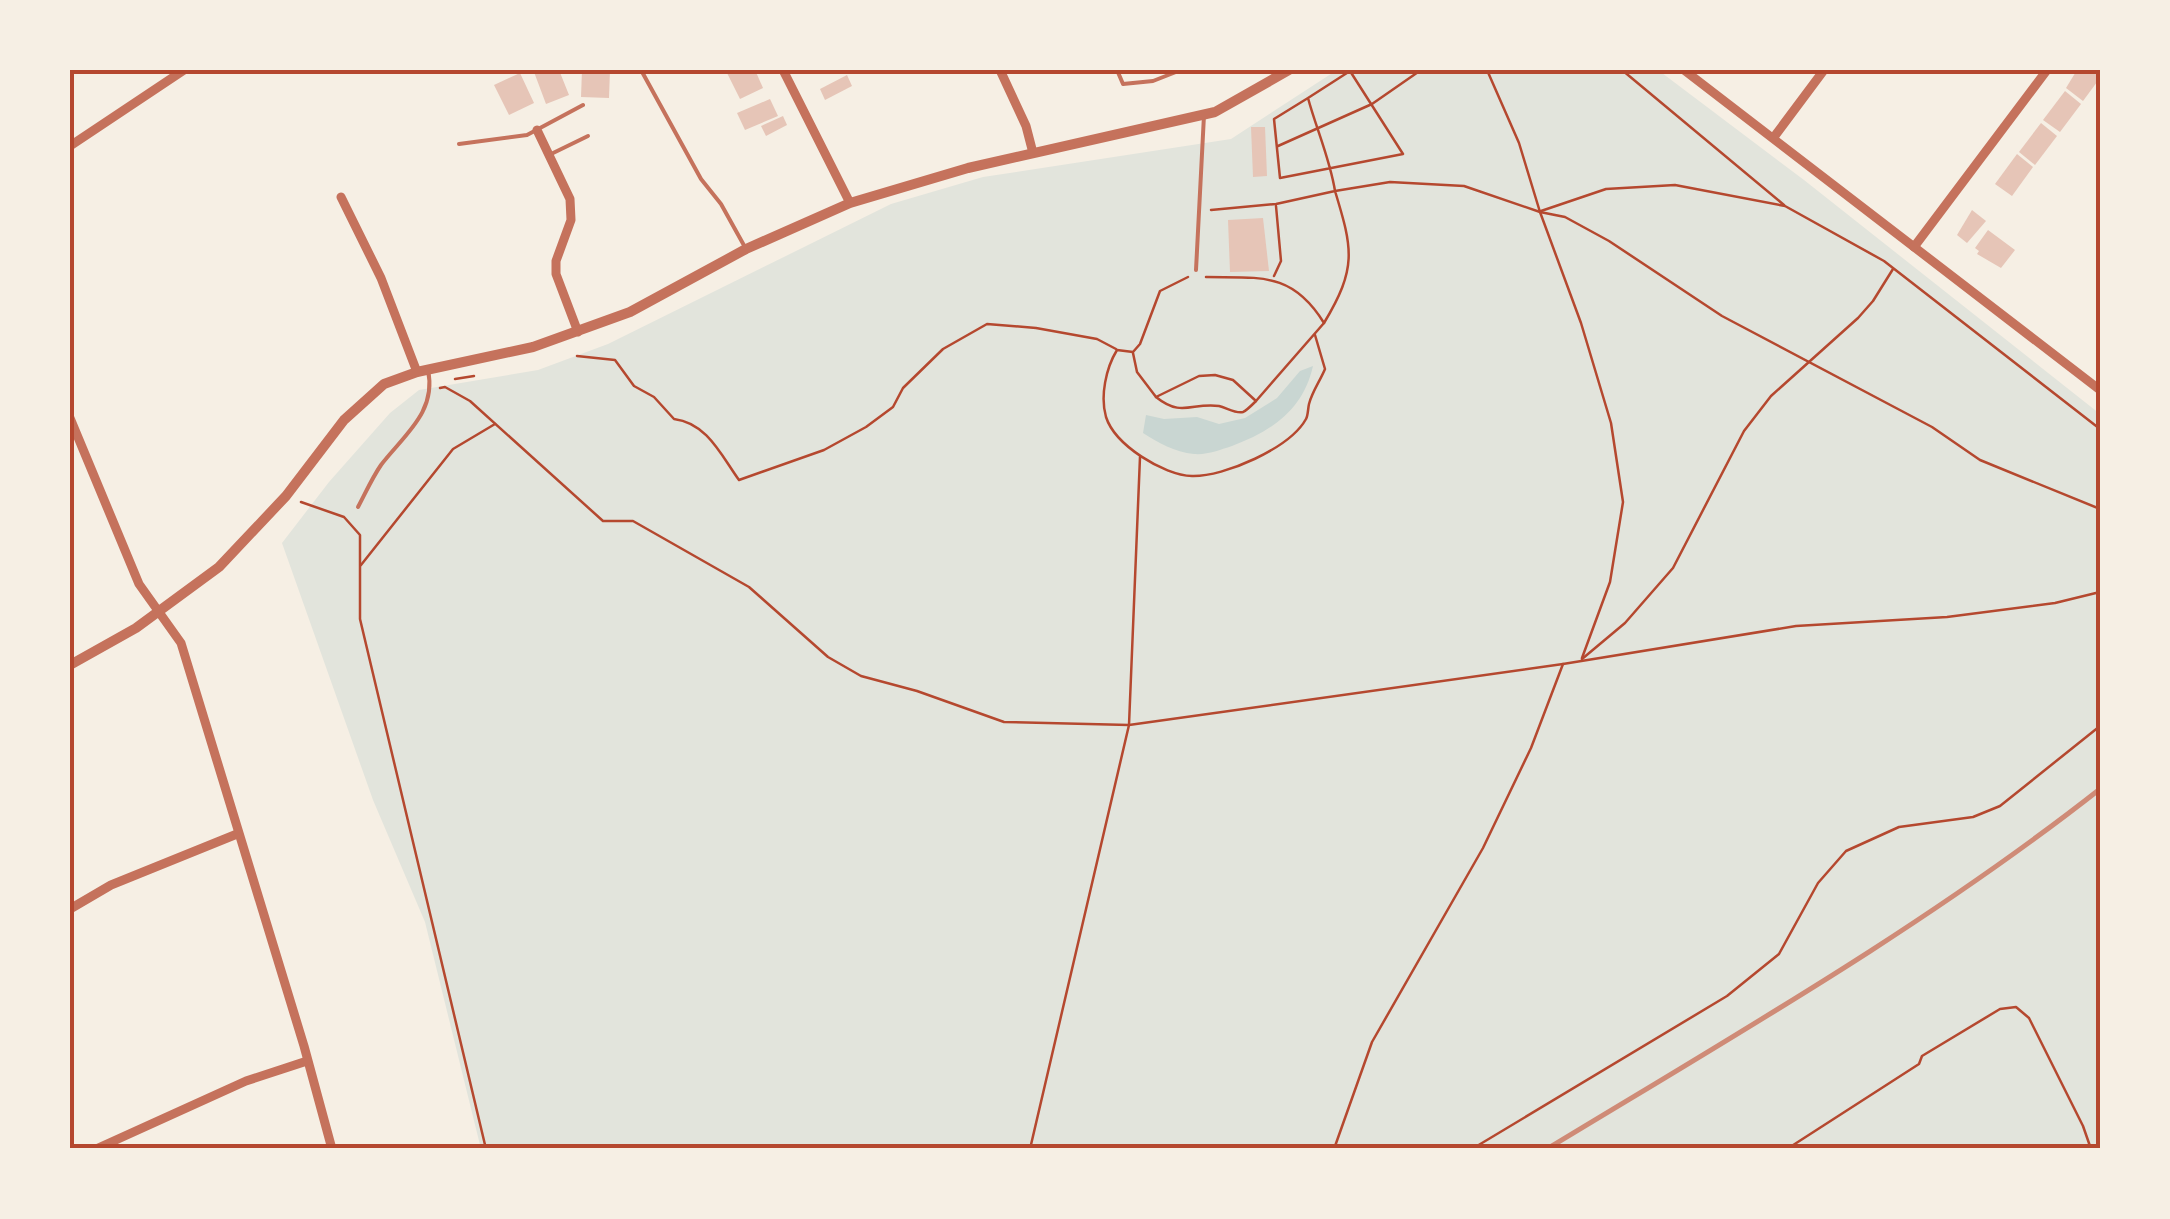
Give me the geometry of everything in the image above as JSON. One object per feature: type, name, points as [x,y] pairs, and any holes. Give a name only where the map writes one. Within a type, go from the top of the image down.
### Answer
[{"type":"street","points":[[70,146],[184,70]]},
{"type":"street","points":[[783,70],[850,203]]},
{"type":"street","points":[[1000,70],[1026,126],[1033,153]]},
{"type":"street","points":[[70,664],[136,628],[218,567],[286,496],[344,420],[384,384],[423,371],[532,347],[630,312],[746,249],[850,203],[968,168],[1204,115],[1232,104],[1289,70]]},
{"type":"street","points":[[1684,70],[2100,390]]},
{"type":"street","points":[[1774,136],[1824,70]]},
{"type":"street","points":[[1914,247],[2047,70]]},
{"type":"street","points":[[537,130],[572,210],[556,274],[578,332]]},
{"type":"street","points":[[341,197],[423,371]]},
{"type":"street","points":[[70,418],[139,584],[181,643],[332,1149]]},
{"type":"street","points":[[70,908],[111,885],[237,834]]},
{"type":"street","points":[[96,1149],[246,1081],[307,1061]]},
{"type":"lane","points":[[641,70],[701,179],[721,204],[746,249]]},
{"type":"lane","points":[[1117,70],[1123,84],[1154,81],[1181,70]]},
{"type":"lane","points":[[458,144],[527,134],[583,105]]},
{"type":"lane","points":[[1196,270],[1204,115]]},
{"type":"lane","points":[[549,155],[588,136]]},
{"type":"lane","points":[[358,507],[380,466],[420,421],[429,391],[423,371]]},
{"type":"path","points":[[1350,70],[1404,154],[1280,178],[1274,119],[1308,98],[1350,70]]},
{"type":"path","points":[[1276,147],[1372,104],[1421,70]]},
{"type":"path","points":[[1487,70],[1518,143],[1581,323],[1610,423],[1623,502],[1610,582],[1581,660]]},
{"type":"path","points":[[1622,70],[1785,206],[1893,269],[2100,429]]},
{"type":"path","points":[[1133,352],[1137,372],[1168,406],[1184,410],[1222,406],[1238,412],[1256,402],[1324,323],[1342,294],[1350,261],[1348,233],[1308,98]]},
{"type":"path","points":[[1199,210],[1276,204],[1390,182],[1464,186],[1565,217],[1722,316],[1932,428],[1980,460],[2100,510]]},
{"type":"path","points":[[1540,212],[1606,189],[1676,185],[1785,206]]},
{"type":"path","points":[[1273,278],[1281,261],[1276,204]]},
{"type":"path","points":[[1581,660],[1625,624],[1673,568],[1744,431],[1771,396],[1873,302],[1893,269]]},
{"type":"path","points":[[1133,352],[1140,344],[1160,291],[1196,270],[1206,277],[1273,278],[1314,307],[1324,323]]},
{"type":"path","points":[[577,356],[615,360],[634,386],[654,397],[674,419],[689,421],[707,434],[739,480],[824,450],[866,427],[893,406],[903,388],[944,350],[987,324],[1097,339],[1117,350],[1133,352]]},
{"type":"path","points":[[1117,350],[1106,368],[1106,416],[1140,456],[1161,469],[1193,476],[1249,462],[1280,446],[1307,418],[1325,369],[1315,336]]},
{"type":"path","points":[[1156,396],[1199,376],[1215,375],[1233,380],[1256,402]]},
{"type":"path","points":[[429,391],[445,387],[470,401],[603,521],[633,521],[749,587],[828,657],[861,676],[1004,722],[1129,725],[1563,664],[1796,626],[1947,617],[2055,604],[2100,592]]},
{"type":"path","points":[[361,566],[454,448],[496,424]]},
{"type":"path","points":[[1030,1149],[1129,725],[1140,456]]},
{"type":"path","points":[[286,496],[344,517],[360,535],[360,619],[486,1149]]},
{"type":"path","points":[[1334,1149],[1372,1042],[1483,848],[1531,748],[1563,664]]},
{"type":"path","points":[[1472,1149],[1728,996],[1779,954],[1818,883],[1846,851],[1899,827],[1973,817],[2000,806],[2100,726]]},
{"type":"path","points":[[1787,1149],[1919,1064],[1922,1056],[2000,1009],[2016,1007],[2028,1018],[2084,1126],[2091,1149]]},
{"type":"shaded area","points":[[1337,70],[1658,70],[2100,414],[2100,1149],[481,1149],[425,922],[373,800],[282,543],[329,482],[390,413],[419,390],[538,370],[608,344],[891,204],[983,177],[1231,139]]},
{"type":"shaded area","points":[[1313,366],[1302,395],[1284,417],[1232,446],[1194,454],[1173,449],[1143,433],[1146,415],[1164,419],[1197,417],[1219,424],[1245,418],[1277,398],[1300,371]]},
{"type":"building","points":[[559,70],[569,95],[546,104],[534,72]]},
{"type":"building","points":[[582,70],[610,70],[609,98],[581,97]]},
{"type":"building","points":[[755,70],[763,88],[740,99],[727,73]]},
{"type":"building","points":[[2077,70],[2100,70],[2100,78],[2083,101],[2066,88]]},
{"type":"building","points":[[520,73],[534,103],[509,115],[494,85]]},
{"type":"building","points":[[847,75],[852,86],[825,100],[820,89]]},
{"type":"building","points":[[2065,91],[2081,104],[2060,132],[2043,120]]},
{"type":"building","points":[[770,99],[778,116],[745,130],[737,113]]},
{"type":"building","points":[[783,116],[787,125],[766,136],[761,126]]},
{"type":"building","points":[[2041,123],[2057,136],[2035,165],[2019,152]]},
{"type":"building","points":[[1251,127],[1265,127],[1267,176],[1253,177]]},
{"type":"building","points":[[2017,154],[2033,167],[2012,196],[1995,184]]},
{"type":"building","points":[[1972,210],[1986,221],[1967,243],[1957,235]]},
{"type":"building","points":[[1263,218],[1269,271],[1230,272],[1228,220]]},
{"type":"building","points":[[1988,230],[2015,250],[2001,268],[1977,254],[1975,248]]},
{"type":"railway","points":[[1547,1149],[1899,933],[2100,789]]}]
